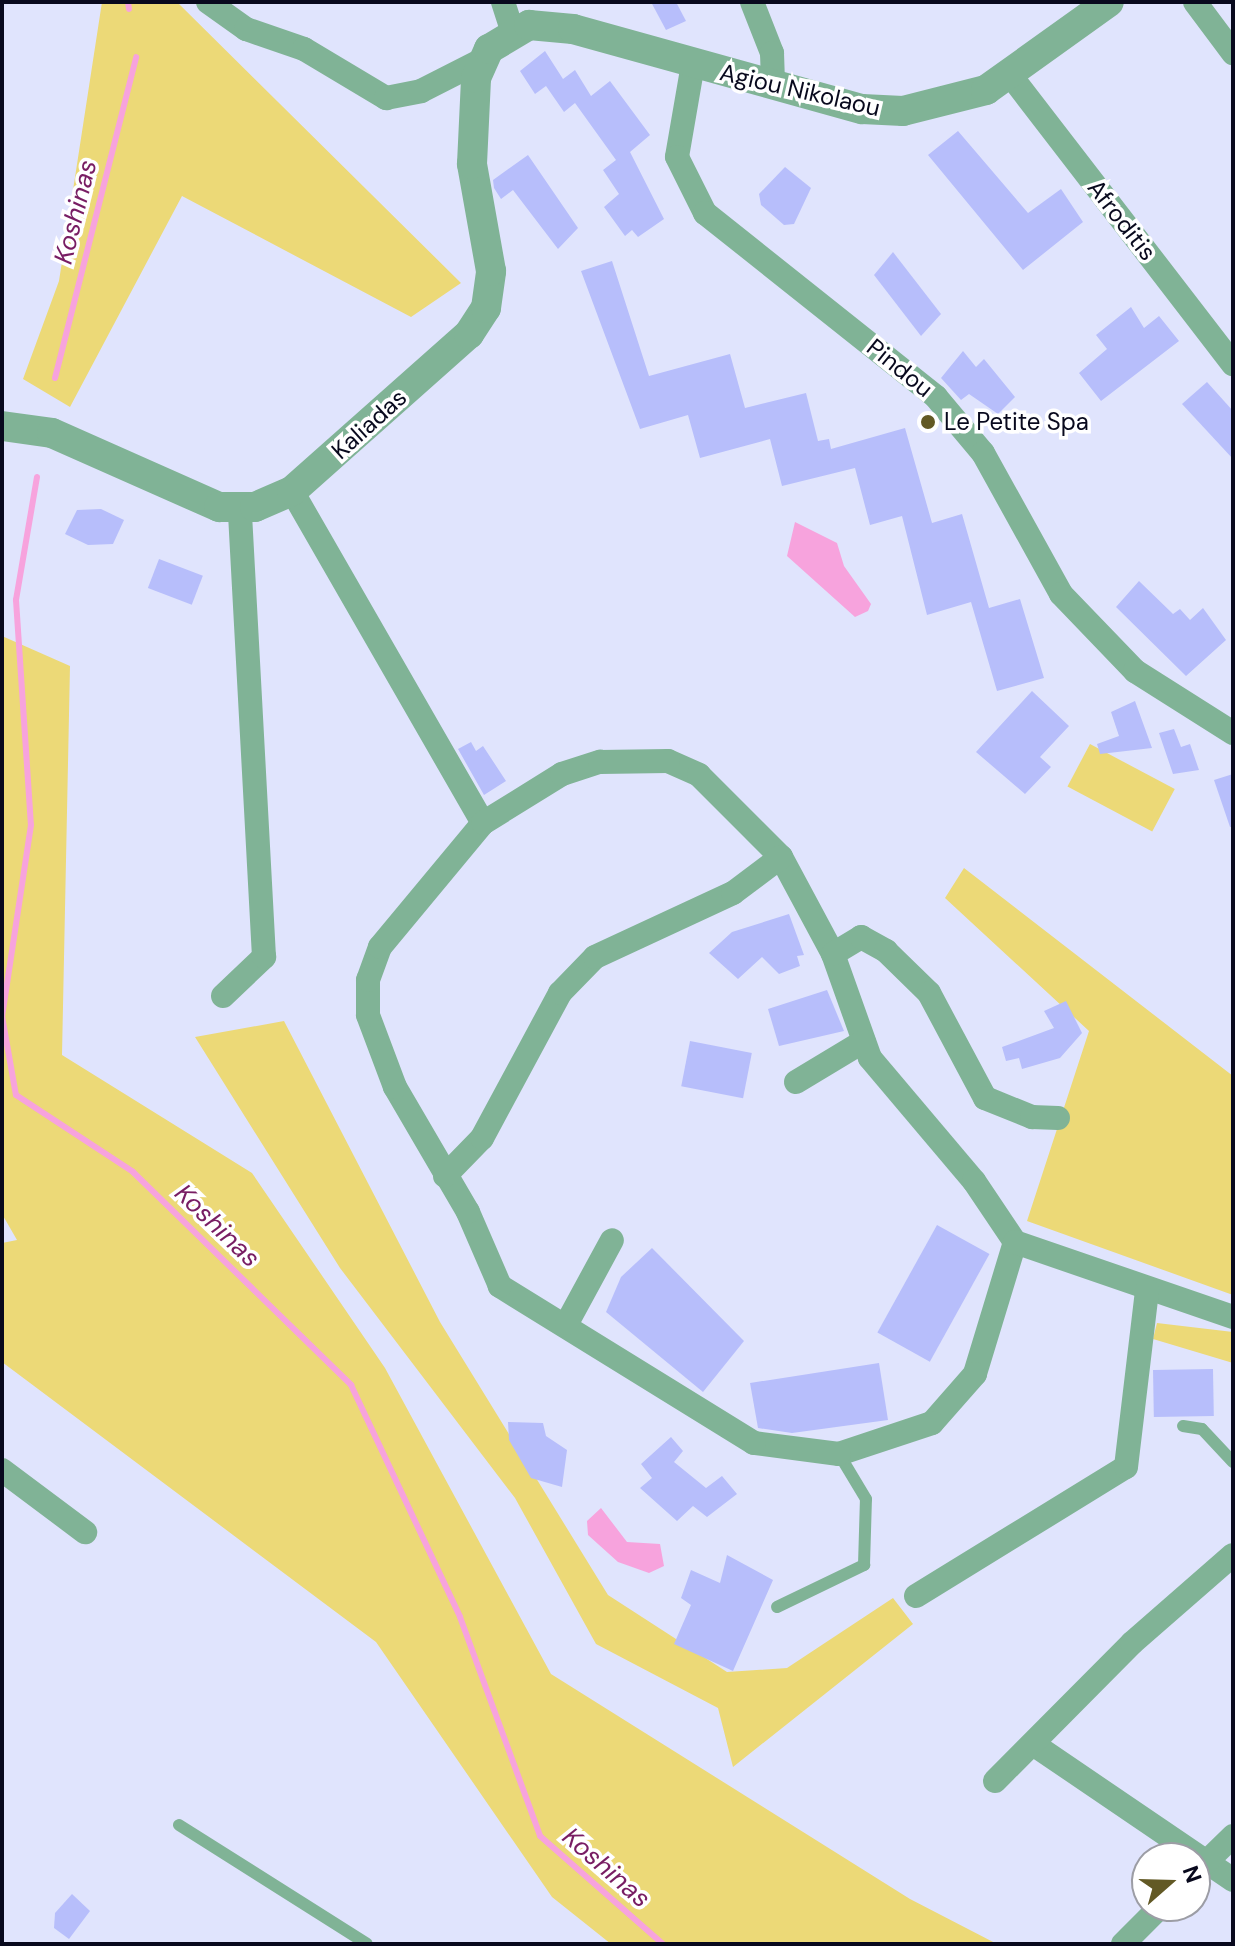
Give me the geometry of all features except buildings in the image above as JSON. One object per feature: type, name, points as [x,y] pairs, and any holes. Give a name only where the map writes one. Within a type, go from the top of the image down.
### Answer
[{"type":"street","points":[[208,2],[246,29],[304,49],[386,98],[421,91],[478,62],[513,32],[503,2]]},
{"type":"street","points":[[752,2],[772,53],[773,85]]},
{"type":"street","name":"Agiou Nikolaou","points":[[513,32],[562,27],[862,109],[903,111],[962,100],[1011,76],[1109,2]]},
{"type":"street","points":[[1195,2],[1233,53]]},
{"type":"street","name":"Kaliadas","points":[[240,510],[292,491],[469,334],[486,308],[491,271],[472,164],[478,62]]},
{"type":"street","name":"Pindou","points":[[693,64],[677,157],[705,213],[936,397],[983,453],[1061,594],[1135,671],[1233,733]]},
{"type":"street","name":"Afroditis","points":[[1011,76],[1233,364]]},
{"type":"street","points":[[2,426],[52,433],[187,497],[240,510],[264,957],[223,996]]},
{"type":"street","points":[[292,491],[483,823]]},
{"type":"street","points":[[1015,1242],[975,1374],[932,1423],[839,1454],[754,1443],[567,1323],[500,1286],[378,1049],[368,980],[399,917],[483,823],[562,774],[600,762],[668,761],[699,775],[781,857],[833,954],[870,1058],[974,1181],[1015,1242],[1147,1290],[1233,1317]]},
{"type":"street","points":[[445,1176],[482,1138],[560,993],[595,957],[733,893],[781,857]]},
{"type":"street","points":[[833,954],[861,937],[886,951],[929,993],[985,1098],[1032,1117],[1058,1118]]},
{"type":"street","points":[[796,1082],[864,1041]]},
{"type":"street","points":[[567,1323],[612,1240]]},
{"type":"street","points":[[916,1596],[1126,1467],[1147,1290]]},
{"type":"street","points":[[2,1470],[85,1532]]},
{"type":"street","points":[[995,1781],[1132,1643],[1233,1555]]},
{"type":"street","points":[[1033,1744],[1165,1842]]},
{"type":"street","points":[[1211,1857],[1233,1836]]},
{"type":"street","points":[[1211,1872],[1233,1880]]},
{"type":"street","points":[[1123,1944],[1145,1922]]},
{"type":"lane","points":[[1183,1426],[1202,1429],[1233,1462]]},
{"type":"lane","points":[[777,1607],[864,1565],[866,1499],[839,1454]]},
{"type":"lane","points":[[179,1825],[367,1944]]},
{"type":"shaded area","points":[[102,2],[177,2],[461,283],[411,317],[182,196],[70,407],[23,379],[59,281]]},
{"type":"shaded area","points":[[795,522],[837,543],[844,566],[871,604],[868,611],[855,617],[787,556]]},
{"type":"shaded area","points":[[2,636],[70,666],[62,1055],[252,1173],[385,1368],[551,1674],[910,1899],[997,1944],[611,1944],[552,1897],[376,1642],[2,1362],[2,1243],[17,1240],[2,1214]]},
{"type":"shaded area","points":[[1090,744],[1175,789],[1152,831],[1067,786]]},
{"type":"shaded area","points":[[964,868],[1233,1076],[1233,1295],[1027,1221],[1089,1031],[945,898]]},
{"type":"shaded area","points":[[284,1021],[440,1322],[608,1595],[727,1672],[787,1668],[893,1598],[913,1624],[733,1767],[718,1708],[596,1644],[515,1498],[340,1268],[195,1037]]},
{"type":"shaded area","points":[[1157,1323],[1233,1332],[1233,1363],[1153,1339]]},
{"type":"shaded area","points":[[601,1508],[627,1542],[660,1544],[664,1566],[649,1573],[618,1562],[588,1535],[587,1521]]},
{"type":"waterway","name":"Koshinas","points":[[128,2],[129,9]]},
{"type":"waterway","name":"Koshinas","points":[[55,378],[136,57]]},
{"type":"waterway","name":"Koshinas","points":[[37,477],[16,600],[31,825],[2,1016],[16,1095],[133,1172],[351,1385],[460,1617],[540,1836],[663,1944]]},
{"type":"place","name":"Le Petite Spa","points":[[928,422]]}]
